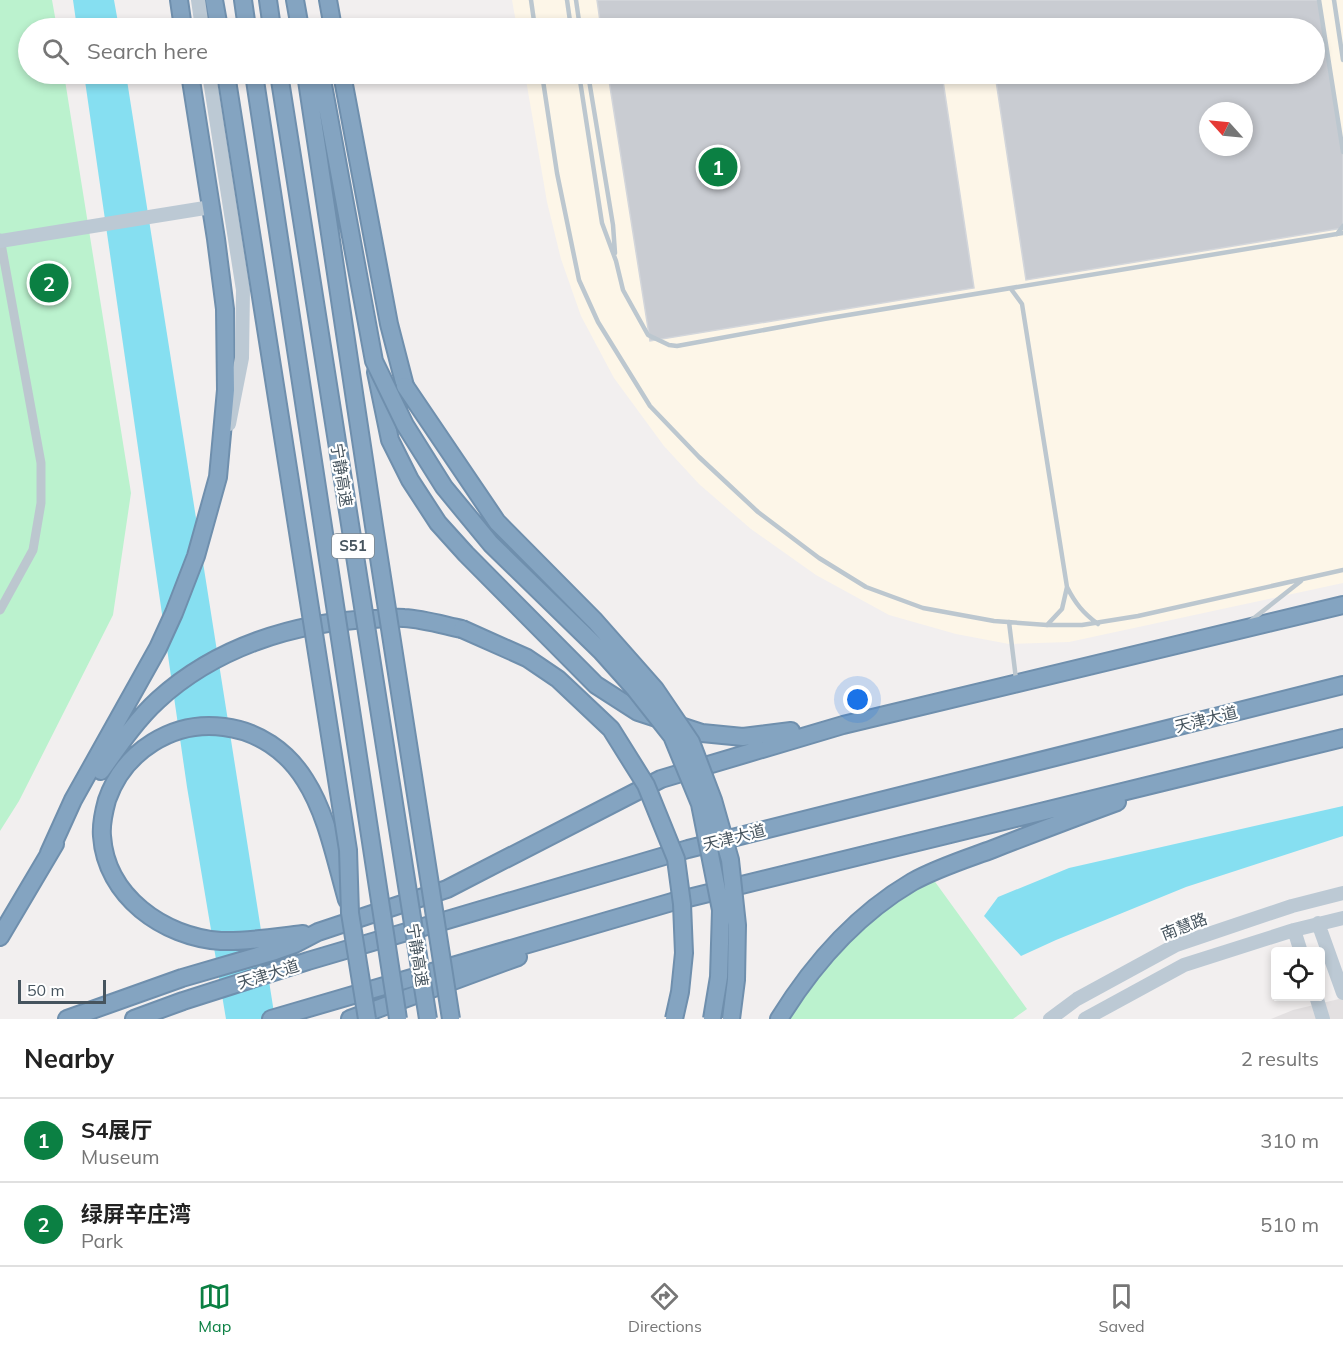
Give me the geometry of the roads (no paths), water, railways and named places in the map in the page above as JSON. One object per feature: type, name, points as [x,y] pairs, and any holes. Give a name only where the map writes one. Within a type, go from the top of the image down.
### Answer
[{"type":"highway","points":[[178,0],[181,18]]},
{"type":"highway","points":[[214,0],[217,18]]},
{"type":"highway","points":[[243,0],[246,18]]},
{"type":"highway","points":[[268,0],[271,18]]},
{"type":"highway","points":[[328,0],[331,18]]},
{"type":"highway","points":[[49,853],[73,800],[174,613],[196,556],[218,477],[226,390],[225,309],[192,84]]},
{"type":"highway","points":[[228,84],[348,850],[350,913],[367,1019]]},
{"type":"highway","name":"宁静高速","points":[[256,84],[398,1019]]},
{"type":"highway","name":"宁静高速","points":[[281,84],[428,1019]]},
{"type":"highway","points":[[308,84],[451,1019]]},
{"type":"highway","points":[[323,84],[390,440],[410,480],[438,523],[596,685],[638,712],[702,733],[743,737],[843,724]]},
{"type":"highway","points":[[344,84],[389,324],[405,386],[497,522],[603,629],[655,689],[691,742],[713,800],[730,860],[737,925],[736,980],[731,1019]]},
{"type":"highway","points":[[374,361],[405,425],[444,487],[491,544],[601,651],[672,736],[700,804],[721,910],[719,976],[712,1019]]},
{"type":"highway","points":[[67,1019],[273,945],[447,889],[661,779],[843,724],[1343,605]]},
{"type":"highway","points":[[0,937],[49,853],[116,749],[157,701],[207,665],[244,645],[290,630],[347,620],[403,618],[462,629],[527,658],[558,679],[611,729],[646,785],[676,859],[682,904],[684,953],[680,993],[674,1019]]},
{"type":"highway","name":"天津大道","points":[[134,1019],[183,1001],[308,962],[688,849],[1343,685]]},
{"type":"highway","points":[[273,945],[221,941],[169,928],[146,914],[127,897],[113,878],[104,854],[101,833],[105,808],[113,784],[125,766],[141,750],[157,739],[173,731],[192,727],[213,726],[240,729],[274,747],[291,761],[317,801],[350,913]]},
{"type":"highway","points":[[271,1019],[672,902],[1343,738]]},
{"type":"highway","points":[[779,1019],[813,970],[836,942],[862,918],[914,882],[938,870],[1187,775]]},
{"type":"highway","points":[[350,1019],[621,917]]},
{"type":"street","points":[[198,0],[201,18]]},
{"type":"street","points":[[211,84],[243,290],[244,321],[242,358],[218,477]]},
{"type":"street","points":[[0,241],[211,207]]},
{"type":"street","points":[[0,236],[41,463],[41,503],[33,550],[0,610]]},
{"type":"street","name":"南慧路","points":[[1050,1019],[1077,999],[1176,945],[1292,906],[1343,893]]},
{"type":"street","points":[[1085,1019],[1184,965],[1294,930],[1343,918]]},
{"type":"street","points":[[1318,923],[1343,993]]},
{"type":"street","points":[[1294,930],[1300,947]]},
{"type":"street","points":[[1318,1001],[1323,1019]]},
{"type":"lane","points":[[531,0],[534,18]]},
{"type":"lane","points":[[567,0],[570,18]]},
{"type":"lane","points":[[576,0],[579,18]]},
{"type":"lane","points":[[1318,0],[1321,18]]},
{"type":"lane","points":[[1334,0],[1343,60]]},
{"type":"lane","points":[[1325,43],[1343,152]]},
{"type":"lane","points":[[544,84],[559,184],[579,280],[598,322],[650,406],[699,457],[758,512],[819,558],[866,587],[923,608],[1009,622],[1047,625],[1099,624],[1343,570]]},
{"type":"lane","points":[[581,84],[602,223],[616,261],[623,290],[648,335],[669,345],[677,346],[1340,233],[1343,226]]},
{"type":"lane","points":[[590,84],[613,225],[616,261]]},
{"type":"lane","points":[[1011,289],[1022,304],[1067,586],[1074,602],[1086,615],[1099,624]]},
{"type":"lane","points":[[1237,631],[1303,579]]},
{"type":"lane","points":[[1047,625],[1062,609],[1067,586]]},
{"type":"lane","points":[[1009,622],[1016,684]]},
{"type":"water","points":[[73,0],[114,0],[117,18],[76,18]]},
{"type":"water","points":[[85,84],[128,84],[275,1019],[226,1019],[187,787]]},
{"type":"water","points":[[1343,806],[1343,836],[1186,887],[1021,956],[984,916],[998,897],[1069,868]]},
{"type":"place","name":"S4展厅","points":[[718,167]]},
{"type":"place","name":"绿屏辛庄湾","points":[[49,283]]}]
